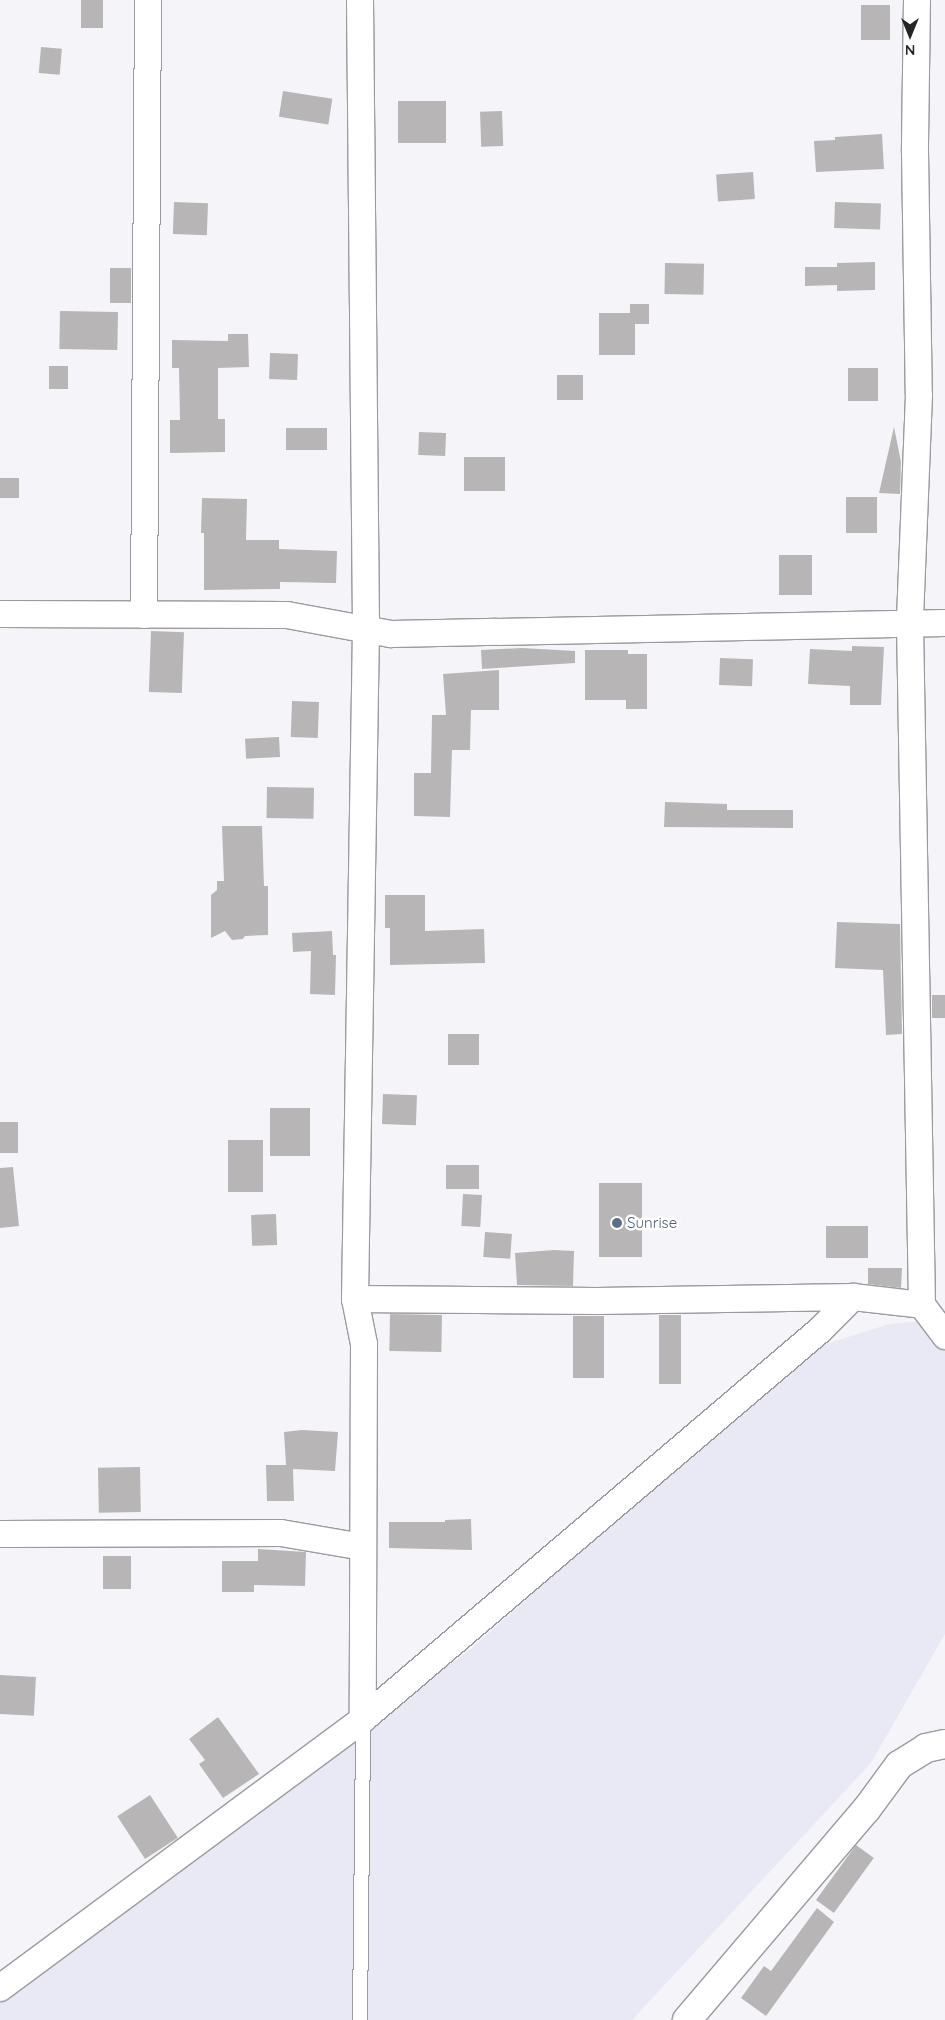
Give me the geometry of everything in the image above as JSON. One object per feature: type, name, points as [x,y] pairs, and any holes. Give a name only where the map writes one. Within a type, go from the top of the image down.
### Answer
[{"type":"street","points":[[144,614],[148,0]]},
{"type":"street","points":[[360,0],[366,629],[355,1299],[364,1344],[363,1719]]},
{"type":"street","points":[[917,0],[915,152],[919,395],[910,624],[922,1304],[945,1336]]},
{"type":"street","points":[[0,614],[287,615],[391,634],[945,623]]},
{"type":"street","points":[[355,1299],[597,1301],[853,1297],[922,1304]]},
{"type":"street","points":[[0,1988],[363,1719],[820,1330],[853,1297]]},
{"type":"street","points":[[0,1534],[281,1534],[363,1547]]},
{"type":"street","points":[[687,2020],[866,1810],[899,1765],[926,1748],[945,1744]]},
{"type":"lane","points":[[360,2020],[363,1719]]},
{"type":"shaded area","points":[[933,1320],[945,1340],[945,1634],[871,1763],[632,2020],[0,2020],[0,1996],[471,1649],[798,1353],[889,1324]]},
{"type":"building","points":[[81,0],[103,0],[103,28],[81,28]]},
{"type":"building","points":[[861,5],[890,5],[890,40],[861,40]]},
{"type":"building","points":[[41,47],[62,49],[60,75],[39,73]]},
{"type":"building","points":[[283,91],[332,99],[328,125],[279,117]]},
{"type":"building","points":[[398,101],[446,101],[446,143],[398,143]]},
{"type":"building","points":[[502,111],[503,146],[481,147],[480,112]]},
{"type":"building","points":[[882,134],[884,169],[816,172],[814,141],[835,140],[835,137]]},
{"type":"building","points":[[753,172],[755,199],[718,202],[716,175]]},
{"type":"building","points":[[174,202],[208,203],[207,235],[173,234]]},
{"type":"building","points":[[835,202],[881,204],[880,230],[834,228]]},
{"type":"building","points":[[875,262],[875,290],[837,291],[837,285],[805,286],[805,267],[837,267],[837,263]]},
{"type":"building","points":[[665,263],[704,264],[703,295],[664,294]]},
{"type":"building","points":[[110,268],[131,268],[131,303],[110,303]]},
{"type":"building","points":[[630,304],[649,304],[649,324],[635,324],[635,355],[599,355],[599,313],[630,313]]},
{"type":"building","points":[[60,311],[118,312],[117,350],[59,349]]},
{"type":"building","points":[[228,334],[248,334],[249,367],[218,368],[218,419],[225,419],[225,452],[170,453],[170,420],[180,420],[179,368],[172,368],[172,340],[228,341]]},
{"type":"building","points":[[270,353],[298,354],[297,380],[269,379]]},
{"type":"building","points":[[49,366],[68,366],[68,389],[49,389]]},
{"type":"building","points":[[848,368],[878,368],[878,401],[848,401]]},
{"type":"building","points":[[557,375],[583,375],[583,400],[557,400]]},
{"type":"building","points":[[894,427],[901,462],[900,494],[879,493]]},
{"type":"building","points":[[286,428],[327,428],[327,450],[286,450]]},
{"type":"building","points":[[419,432],[446,433],[445,456],[418,455]]},
{"type":"building","points":[[464,457],[505,457],[505,491],[464,491]]},
{"type":"building","points":[[0,478],[19,478],[19,498],[0,498]]},
{"type":"building","points":[[846,497],[877,497],[877,533],[846,533]]},
{"type":"building","points":[[202,498],[247,499],[246,540],[279,540],[279,549],[337,551],[336,583],[280,582],[280,589],[204,590],[204,533],[201,533]]},
{"type":"building","points":[[779,555],[812,555],[812,595],[779,595]]},
{"type":"building","points":[[151,631],[184,632],[182,693],[149,692]]},
{"type":"building","points":[[852,646],[884,647],[881,705],[850,705],[850,686],[808,684],[810,649],[852,651]]},
{"type":"building","points":[[522,648],[575,651],[575,663],[482,669],[481,650]]},
{"type":"building","points":[[585,650],[628,650],[628,654],[647,654],[647,709],[626,709],[626,700],[585,700]]},
{"type":"building","points":[[720,658],[753,659],[752,686],[719,685]]},
{"type":"building","points":[[499,670],[499,710],[471,710],[470,750],[452,750],[450,817],[414,816],[414,773],[431,773],[432,715],[446,715],[443,674]]},
{"type":"building","points":[[292,701],[319,702],[318,738],[291,737]]},
{"type":"building","points":[[279,737],[280,757],[246,759],[245,739]]},
{"type":"building","points":[[267,787],[314,788],[313,819],[266,818]]},
{"type":"building","points":[[665,802],[727,804],[727,810],[793,810],[793,828],[664,827]]},
{"type":"building","points":[[222,826],[262,826],[264,886],[268,886],[268,935],[245,936],[243,939],[232,940],[225,931],[211,938],[211,895],[217,890],[217,881],[224,881]]},
{"type":"building","points":[[385,895],[425,895],[425,931],[484,929],[485,963],[390,965],[390,928],[385,928]]},
{"type":"building","points":[[837,922],[900,924],[902,1034],[886,1035],[883,970],[835,968]]},
{"type":"building","points":[[332,931],[333,955],[336,955],[335,995],[310,994],[311,951],[293,952],[292,933]]},
{"type":"building","points":[[932,995],[945,995],[945,1018],[932,1018]]},
{"type":"building","points":[[448,1034],[479,1034],[479,1065],[448,1065]]},
{"type":"building","points":[[383,1094],[417,1095],[416,1125],[382,1124]]},
{"type":"building","points":[[270,1108],[310,1108],[310,1156],[270,1156]]},
{"type":"building","points":[[0,1122],[18,1122],[18,1153],[0,1153]]},
{"type":"building","points":[[228,1140],[263,1140],[263,1192],[228,1192]]},
{"type":"building","points":[[446,1165],[479,1165],[479,1189],[446,1189]]},
{"type":"building","points":[[13,1167],[19,1226],[0,1228],[0,1168]]},
{"type":"building","points":[[599,1183],[642,1183],[642,1257],[599,1257]]},
{"type":"building","points":[[463,1194],[482,1195],[480,1227],[461,1226]]},
{"type":"building","points":[[276,1214],[277,1245],[252,1246],[251,1215]]},
{"type":"building","points":[[826,1226],[868,1226],[868,1258],[826,1258]]},
{"type":"building","points":[[485,1232],[512,1234],[510,1259],[483,1257]]},
{"type":"building","points":[[554,1250],[574,1251],[573,1286],[517,1285],[515,1253]]},
{"type":"building","points":[[868,1268],[902,1268],[901,1288],[868,1284]]},
{"type":"building","points":[[390,1314],[442,1315],[441,1352],[389,1351]]},
{"type":"building","points":[[659,1315],[681,1315],[681,1384],[659,1384]]},
{"type":"building","points":[[573,1316],[604,1316],[604,1378],[573,1378]]},
{"type":"building","points":[[302,1430],[338,1432],[335,1471],[293,1469],[294,1501],[267,1501],[266,1465],[286,1465],[284,1432]]},
{"type":"building","points":[[140,1467],[141,1512],[99,1513],[98,1468]]},
{"type":"building","points":[[471,1519],[472,1550],[389,1548],[389,1522],[445,1522],[445,1520]]},
{"type":"building","points":[[258,1549],[306,1552],[305,1586],[254,1585],[254,1592],[222,1592],[222,1561],[258,1561]]},
{"type":"building","points":[[103,1556],[131,1556],[131,1589],[103,1589]]},
{"type":"building","points":[[0,1675],[36,1677],[34,1716],[0,1714]]},
{"type":"building","points":[[218,1717],[259,1774],[223,1798],[199,1764],[205,1760],[189,1739]]},
{"type":"building","points":[[150,1795],[178,1838],[145,1859],[117,1816]]},
{"type":"building","points":[[856,1845],[874,1858],[834,1913],[816,1900]]},
{"type":"building","points":[[817,1908],[834,1922],[766,2016],[741,1998],[764,1966],[771,1971]]},
{"type":"place","name":"Sunrise","points":[[617,1223]]}]
